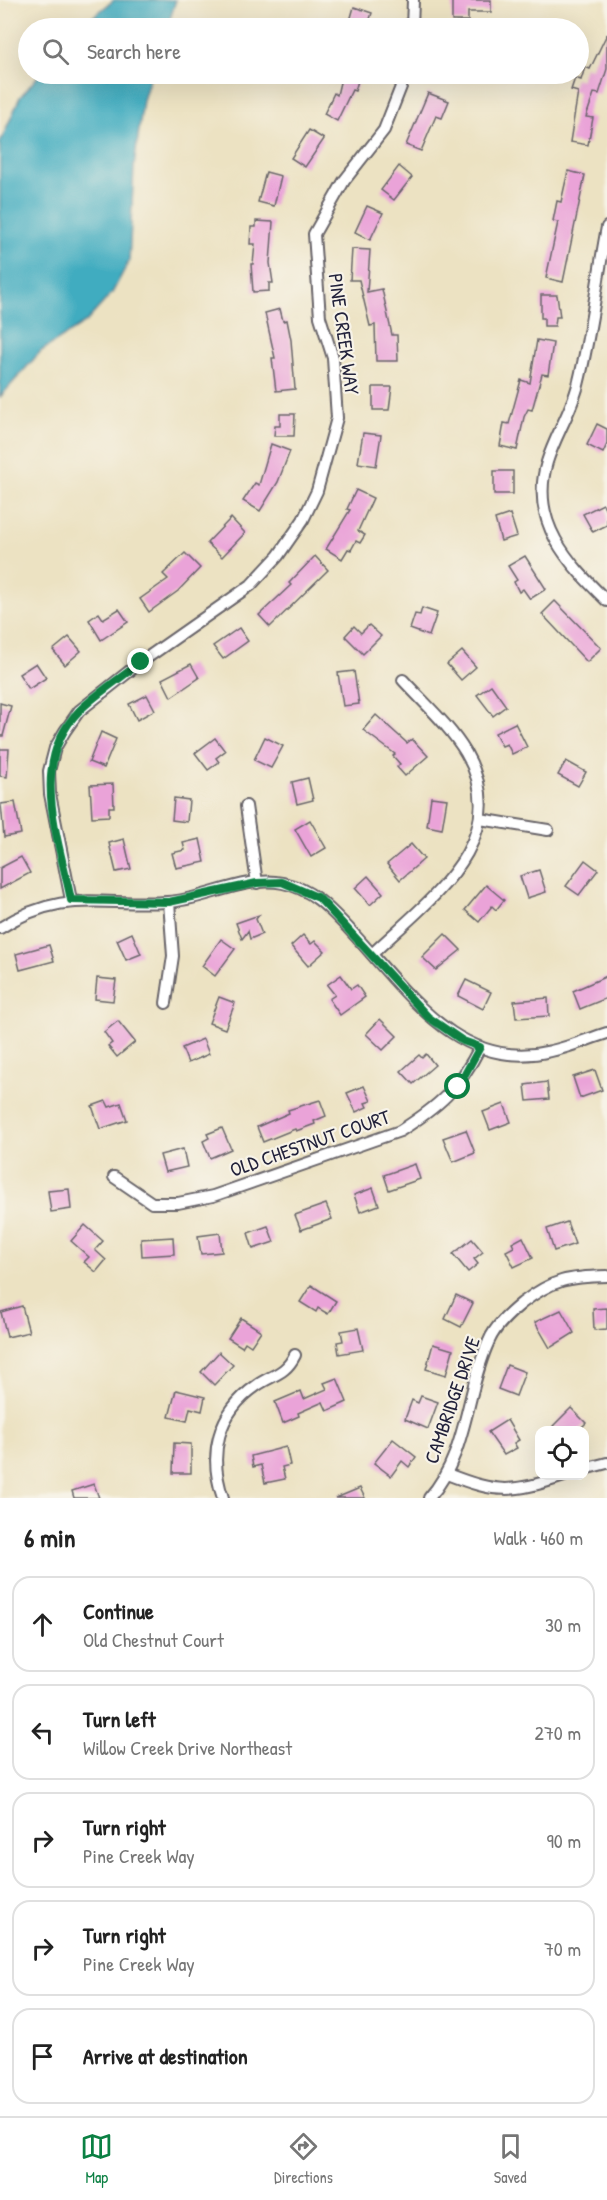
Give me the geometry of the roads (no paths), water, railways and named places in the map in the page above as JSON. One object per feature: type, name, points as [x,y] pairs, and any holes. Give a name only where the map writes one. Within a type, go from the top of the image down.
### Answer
[{"type":"street","points":[[412,18],[413,0]]},
{"type":"street","name":"PINE CREEK WAY","points":[[71,900],[50,794],[50,771],[55,748],[65,731],[79,711],[141,662],[251,585],[278,556],[303,520],[317,491],[337,418],[333,358],[320,316],[314,234],[344,181],[384,130],[402,84]]},
{"type":"street","points":[[607,227],[578,387],[547,463],[544,496],[549,527],[558,547],[572,567],[607,601]]},
{"type":"street","points":[[372,954],[450,878],[466,858],[480,819],[481,803],[476,778],[466,753],[452,734],[403,680]]},
{"type":"street","points":[[246,806],[257,883]]},
{"type":"street","points":[[480,819],[548,830]]},
{"type":"street","points":[[0,927],[33,909],[71,900],[169,902],[257,883],[282,882],[319,898],[428,1017],[463,1041],[508,1052],[550,1052],[607,1033]]},
{"type":"street","points":[[166,1004],[173,956],[169,902]]},
{"type":"street","name":"OLD CHESTNUT COURT","points":[[118,1181],[152,1203],[178,1203],[213,1196],[400,1131],[426,1115],[458,1087],[480,1047]]},
{"type":"street","name":"CAMBRIDGE DRIVE","points":[[429,1498],[447,1474],[460,1441],[489,1339],[507,1315],[539,1290],[569,1277],[607,1276]]},
{"type":"street","points":[[223,1498],[217,1482],[215,1446],[222,1422],[255,1386],[288,1368],[295,1355]]},
{"type":"street","points":[[589,1468],[607,1463]]},
{"type":"street","points":[[447,1474],[480,1487],[499,1490],[522,1490],[552,1480]]},
{"type":"water","points":[[114,0],[176,0],[170,18],[92,18]]},
{"type":"water","points":[[31,84],[148,84],[143,100],[134,166],[129,261],[112,293],[86,322],[41,351],[0,397],[0,143],[20,97]]}]
